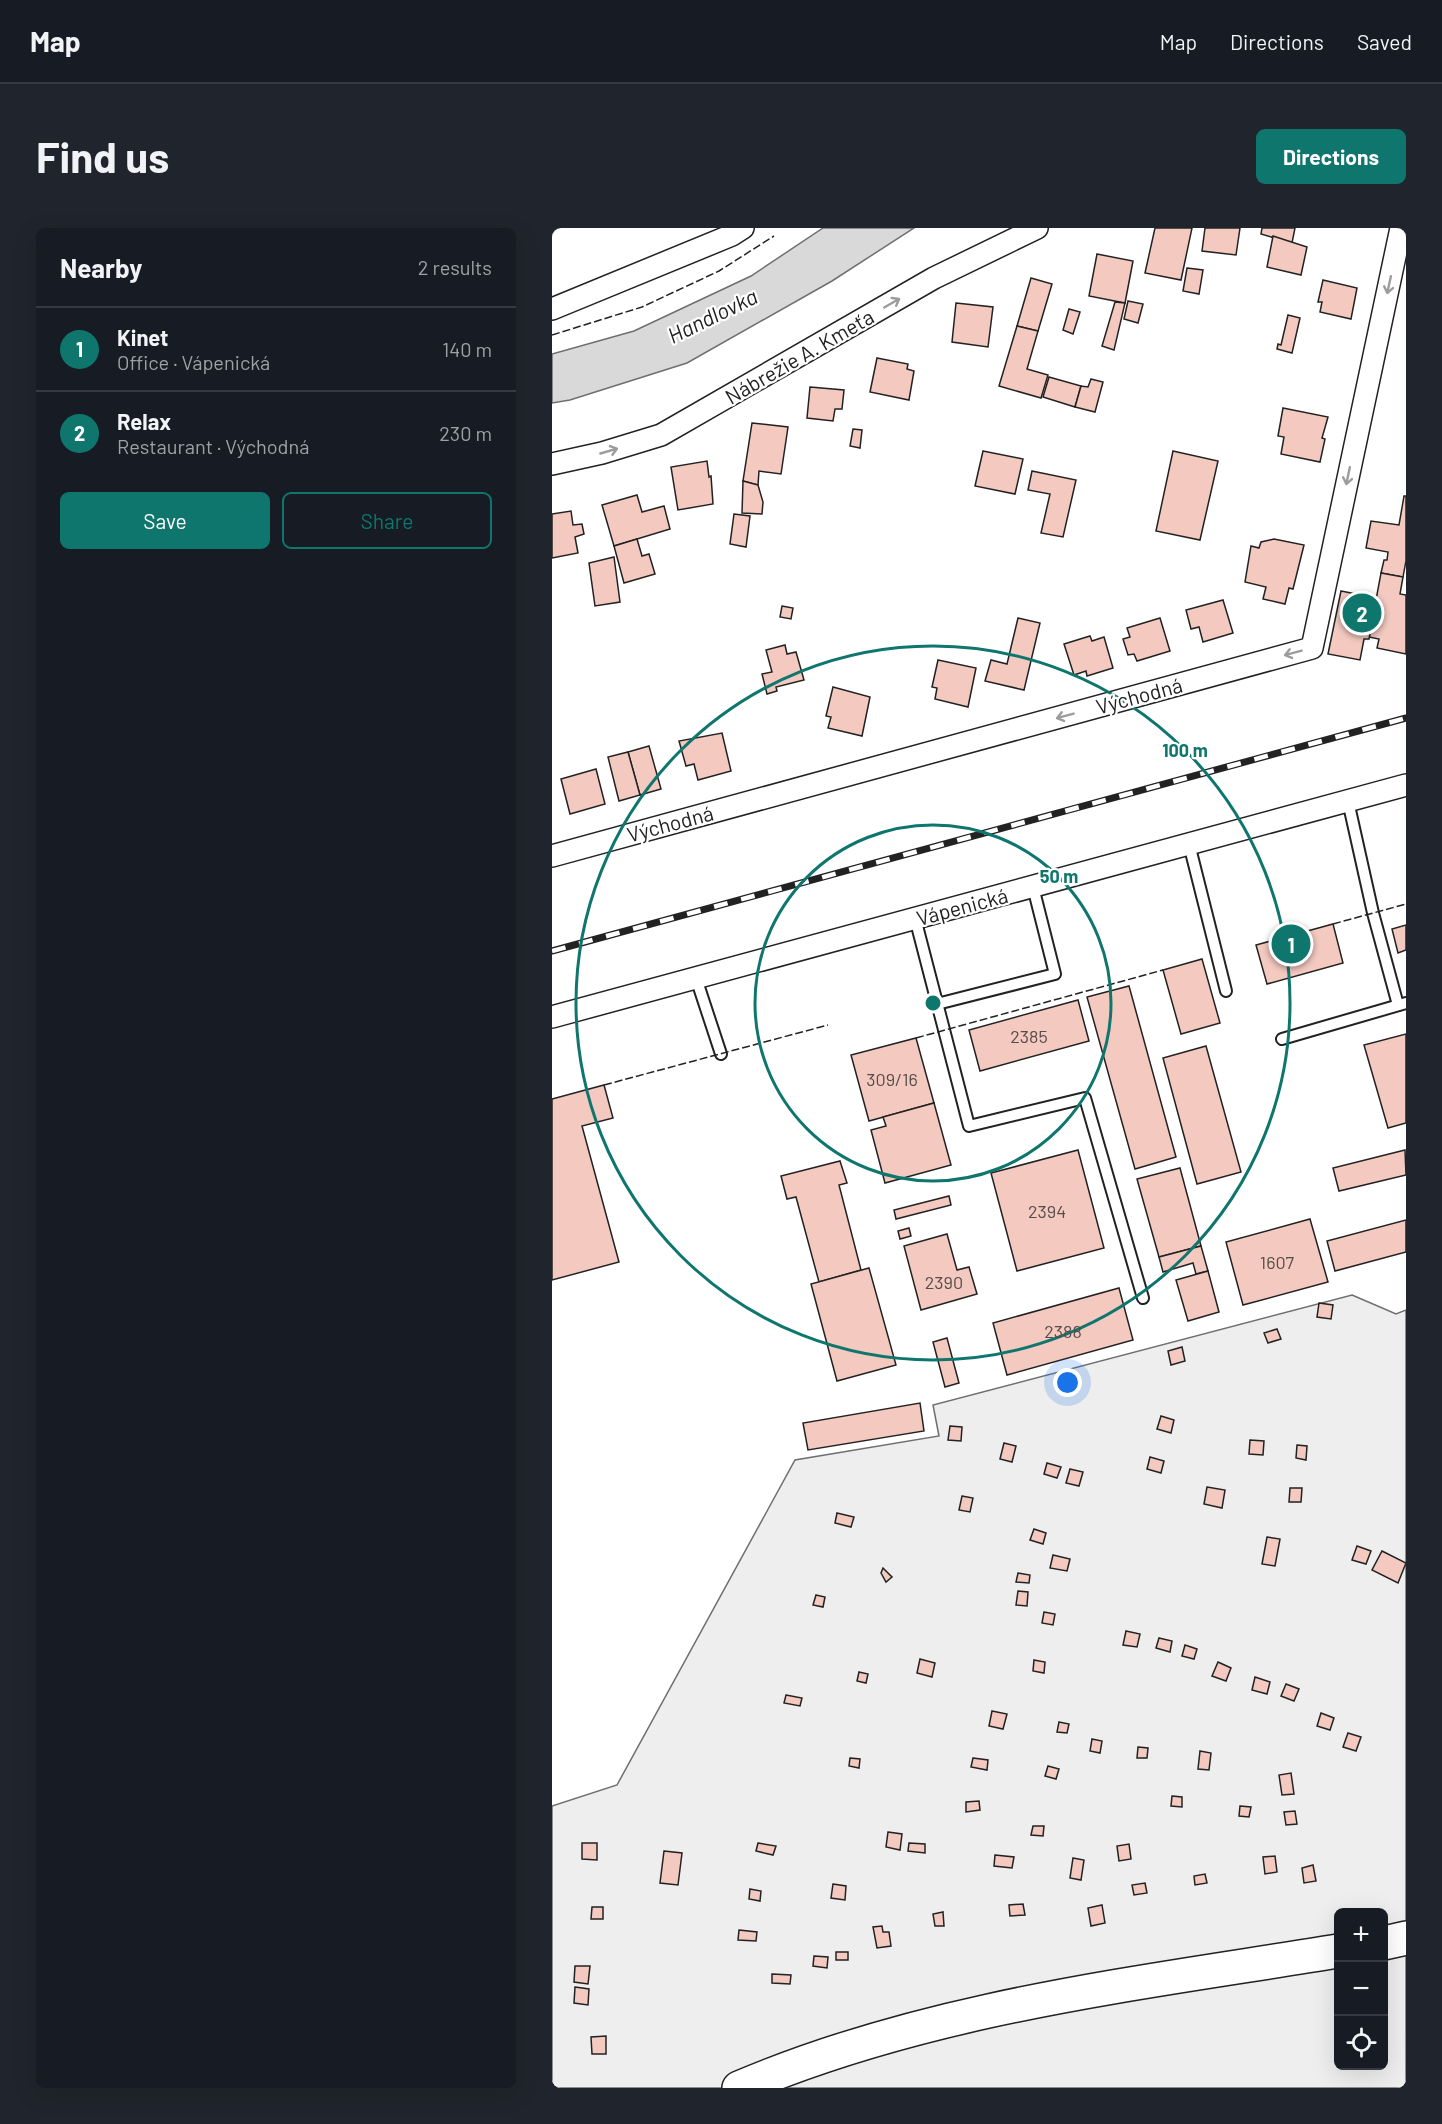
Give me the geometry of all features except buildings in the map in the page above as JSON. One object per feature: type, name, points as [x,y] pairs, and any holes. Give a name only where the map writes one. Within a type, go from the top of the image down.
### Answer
[{"type":"main road","points":[[1388,1941],[1406,1938]]},
{"type":"main road","points":[[739,2088],[820,2056],[970,2015],[1096,1989],[1334,1952]]},
{"type":"street","name":"Nábrežie A. Kmeťa","points":[[552,464],[602,453],[661,435],[934,279],[1038,228]]},
{"type":"street","name":"Východná","points":[[552,856],[1311,648],[1401,228]]},
{"type":"street","points":[[552,309],[734,230]]},
{"type":"street","name":"Vápenická","points":[[552,1017],[1406,785]]},
{"type":"lane","points":[[1282,1039],[1402,1004],[1373,913],[1348,801]]},
{"type":"lane","points":[[1189,844],[1226,991]]},
{"type":"lane","points":[[937,1004],[1055,974],[1033,887]]},
{"type":"lane","points":[[915,918],[969,1126],[1084,1098],[1143,1298]]},
{"type":"lane","points":[[696,978],[721,1054]]},
{"type":"shaded area","points":[[1352,1295],[1396,1314],[1406,1310],[1406,2088],[552,2088],[552,1806],[617,1785],[795,1460],[939,1436],[933,1405]]},
{"type":"water","name":"Handlovka","points":[[823,228],[914,228],[832,281],[687,363],[570,400],[552,403],[552,354],[634,331],[751,276]]},
{"type":"railway","points":[[552,951],[1406,718]]},
{"type":"fence","points":[[552,335],[642,307],[719,271],[774,236]]},
{"type":"fence","points":[[1333,924],[1406,904]]},
{"type":"fence","points":[[916,1038],[1163,970]]},
{"type":"fence","points":[[604,1085],[828,1025]]},
{"type":"place","name":"Relax","points":[[1362,613]]},
{"type":"place","name":"Kinet","points":[[1291,944]]}]
